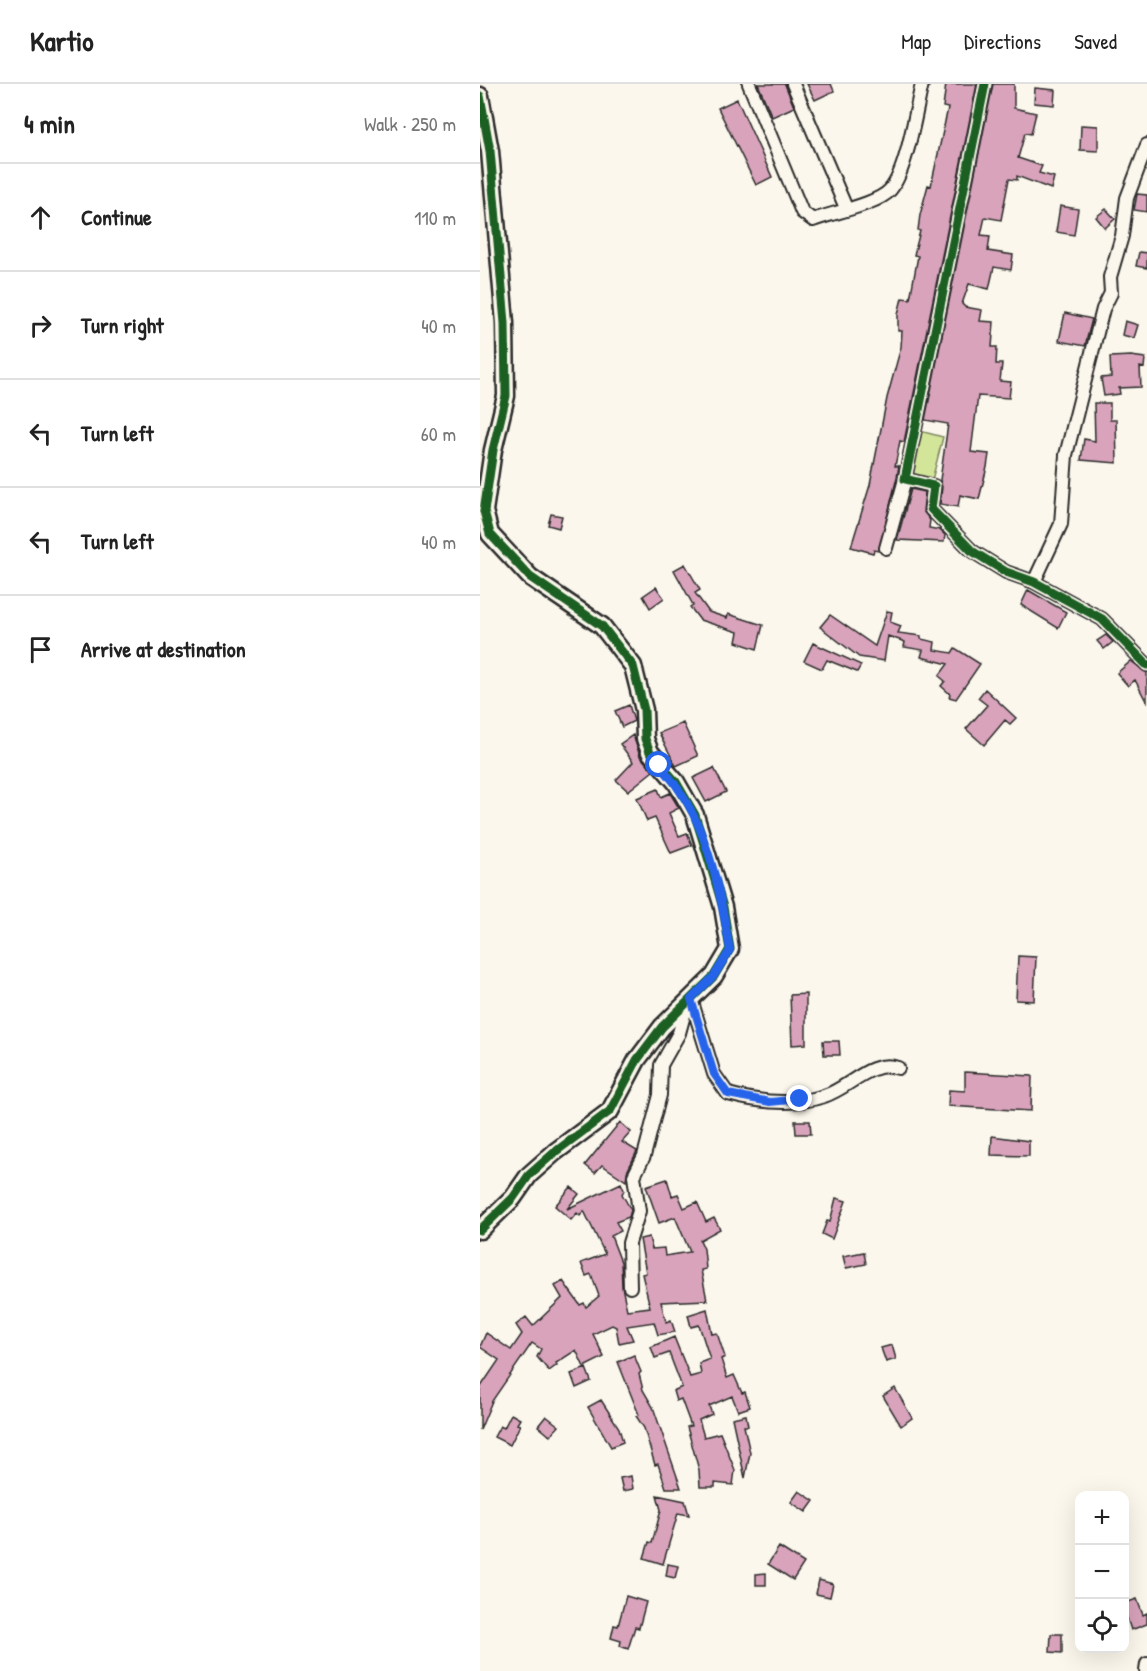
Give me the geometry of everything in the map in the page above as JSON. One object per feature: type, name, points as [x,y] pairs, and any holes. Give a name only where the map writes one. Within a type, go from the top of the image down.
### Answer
[{"type":"street","points":[[749,84],[802,212],[813,220],[868,202],[890,191],[901,170],[922,84]]},
{"type":"street","points":[[793,84],[846,208]]},
{"type":"street","points":[[886,548],[904,479],[985,84]]},
{"type":"street","points":[[480,96],[490,151],[505,334],[506,396],[493,450],[484,511],[490,534],[510,558],[530,576],[602,626],[633,666],[644,710],[645,738],[651,752],[676,782],[695,815],[723,907],[730,950],[714,976],[662,1027],[637,1060],[610,1111],[546,1160],[480,1230]]},
{"type":"street","points":[[1034,582],[1061,524],[1066,455],[1103,309],[1111,293],[1110,277],[1122,236],[1127,198],[1147,145]]},
{"type":"street","points":[[904,479],[934,486],[931,509],[972,551],[1006,572],[1034,582],[1102,618],[1147,665]]},
{"type":"street","points":[[689,1000],[714,1074],[728,1094],[770,1102],[821,1097],[840,1091],[875,1067],[888,1065],[898,1068]]},
{"type":"street","points":[[630,1287],[629,1243],[639,1211],[634,1176],[644,1156],[660,1095],[661,1065],[679,1033],[689,1000]]},
{"type":"street","points":[[1146,1671],[1147,1664]]},
{"type":"green space","points":[[920,431],[943,437],[931,484],[908,479]]},
{"type":"building","points":[[758,84],[785,84],[794,107],[772,117]]},
{"type":"building","points":[[807,84],[831,84],[834,91],[815,100]]},
{"type":"building","points":[[946,84],[977,84],[904,442],[900,441],[895,466],[899,466],[897,477],[879,551],[874,550],[873,553],[851,547],[870,485],[887,398],[901,347],[902,331],[898,331],[898,314],[902,298],[910,299],[918,256],[914,255],[920,231],[918,230],[920,215],[928,185],[931,186],[948,108],[943,107]]},
{"type":"building","points":[[993,84],[1014,84],[1014,108],[1036,113],[1031,134],[1025,133],[1018,158],[1042,166],[1039,173],[1054,177],[1051,189],[1017,176],[1017,180],[1009,179],[1001,220],[985,217],[981,235],[990,236],[988,251],[1013,255],[1011,270],[994,267],[989,289],[969,284],[962,304],[965,307],[982,310],[980,321],[994,322],[992,347],[997,347],[996,364],[1002,364],[1000,381],[1011,382],[1009,398],[978,396],[971,452],[989,454],[987,467],[979,499],[960,495],[958,507],[940,504],[942,487],[940,480],[948,424],[925,420]]},
{"type":"building","points":[[1035,88],[1055,90],[1054,105],[1034,103]]},
{"type":"building","points":[[737,99],[772,177],[756,185],[718,108]]},
{"type":"building","points":[[1081,125],[1098,126],[1098,151],[1080,150]]},
{"type":"building","points":[[1137,194],[1147,195],[1147,212],[1134,210]]},
{"type":"building","points":[[1060,206],[1078,209],[1074,235],[1056,232]]},
{"type":"building","points":[[1106,209],[1115,219],[1105,228],[1096,217]]},
{"type":"building","points":[[1139,252],[1147,253],[1147,268],[1136,266]]},
{"type":"building","points":[[1065,313],[1092,319],[1085,346],[1059,341]]},
{"type":"building","points":[[1125,321],[1138,325],[1134,338],[1122,335]]},
{"type":"building","points":[[1110,357],[1145,358],[1144,368],[1140,367],[1141,387],[1119,388],[1120,394],[1104,396],[1101,378],[1111,377]]},
{"type":"building","points":[[1094,403],[1110,403],[1110,420],[1116,420],[1117,463],[1081,460],[1084,439],[1095,441]]},
{"type":"building","points":[[911,489],[925,492],[923,511],[930,520],[929,528],[940,530],[945,535],[944,542],[897,540]]},
{"type":"building","points":[[551,514],[562,516],[559,528],[548,525]]},
{"type":"building","points":[[685,564],[700,590],[695,593],[709,612],[727,618],[728,614],[763,625],[757,649],[736,642],[738,632],[700,620],[690,607],[693,605],[674,570]]},
{"type":"building","points":[[656,587],[664,598],[650,608],[643,596]]},
{"type":"building","points":[[1028,590],[1066,612],[1058,628],[1021,605]]},
{"type":"building","points":[[887,611],[892,612],[890,622],[901,626],[898,633],[921,636],[921,639],[935,642],[934,650],[952,653],[955,648],[980,664],[956,699],[949,697],[950,694],[941,686],[945,681],[939,676],[948,664],[921,657],[923,650],[904,647],[905,642],[888,636],[884,661],[859,657],[820,627],[830,615],[875,646]]},
{"type":"building","points":[[1106,635],[1113,642],[1104,649],[1097,641]]},
{"type":"building","points":[[813,643],[861,665],[857,672],[827,660],[822,669],[804,661]]},
{"type":"building","points":[[1131,661],[1147,673],[1147,703],[1135,680],[1128,686],[1117,673]]},
{"type":"building","points":[[985,689],[1016,718],[1010,724],[1005,720],[984,745],[966,729],[987,705],[978,698]]},
{"type":"building","points":[[629,705],[634,721],[622,727],[615,711]]},
{"type":"building","points":[[683,723],[698,756],[676,766],[659,733]]},
{"type":"building","points":[[633,735],[640,756],[653,771],[628,791],[616,780],[633,762],[620,744]]},
{"type":"building","points":[[714,768],[726,792],[706,802],[693,778]]},
{"type":"building","points":[[658,789],[661,797],[670,793],[679,808],[669,813],[679,836],[687,833],[692,845],[671,853],[655,818],[647,821],[637,798]]},
{"type":"building","points":[[1018,956],[1036,957],[1034,1001],[1016,1000]]},
{"type":"building","points":[[806,994],[806,1044],[792,1045],[790,995]]},
{"type":"building","points":[[823,1041],[839,1041],[840,1055],[824,1055]]},
{"type":"building","points":[[965,1072],[1032,1076],[1031,1111],[948,1106],[949,1090],[965,1091]]},
{"type":"building","points":[[795,1121],[810,1121],[811,1134],[796,1134]]},
{"type":"building","points":[[620,1122],[631,1132],[622,1142],[637,1151],[627,1172],[626,1181],[602,1165],[595,1173],[585,1165]]},
{"type":"building","points":[[992,1136],[1029,1141],[1029,1156],[991,1155]]},
{"type":"building","points":[[667,1179],[672,1196],[678,1194],[684,1208],[697,1202],[706,1222],[714,1218],[720,1229],[700,1240],[704,1249],[706,1269],[701,1270],[707,1300],[661,1302],[666,1322],[671,1320],[675,1332],[658,1335],[654,1322],[627,1326],[633,1340],[619,1343],[616,1327],[612,1325],[593,1334],[604,1357],[584,1367],[576,1350],[556,1363],[557,1365],[549,1371],[537,1357],[541,1349],[532,1343],[492,1401],[480,1430],[480,1388],[499,1360],[480,1347],[486,1333],[511,1350],[522,1334],[516,1325],[526,1317],[533,1326],[562,1298],[555,1286],[563,1281],[580,1305],[584,1303],[586,1307],[599,1296],[591,1274],[586,1276],[581,1263],[605,1254],[584,1211],[580,1216],[577,1213],[571,1220],[555,1206],[571,1187],[579,1194],[567,1209],[621,1183],[624,1190],[622,1194],[631,1210],[629,1217],[616,1222],[621,1231],[611,1236],[621,1262],[622,1287],[627,1310],[650,1307],[642,1274],[646,1273],[640,1239],[649,1237],[652,1249],[664,1248],[665,1256],[690,1252],[675,1217],[659,1223],[646,1186]]},
{"type":"building","points":[[836,1198],[846,1201],[832,1239],[822,1234],[827,1221],[830,1222]]},
{"type":"building","points":[[864,1252],[866,1264],[846,1268],[843,1256]]},
{"type":"building","points":[[707,1309],[712,1334],[717,1333],[725,1357],[721,1359],[727,1378],[734,1375],[742,1393],[745,1392],[750,1407],[738,1411],[732,1396],[709,1406],[712,1414],[699,1420],[704,1437],[720,1433],[735,1470],[733,1485],[715,1483],[715,1487],[700,1487],[699,1470],[687,1427],[691,1426],[681,1399],[676,1401],[673,1391],[682,1387],[669,1353],[655,1358],[651,1347],[674,1337],[690,1377],[701,1374],[699,1363],[710,1359],[699,1325],[691,1327],[688,1315]]},
{"type":"building","points":[[892,1345],[896,1359],[886,1362],[881,1348]]},
{"type":"building","points":[[634,1355],[641,1372],[639,1374],[643,1390],[653,1407],[681,1488],[666,1488],[658,1464],[655,1465],[644,1428],[636,1416],[639,1415],[618,1362]]},
{"type":"building","points":[[586,1368],[591,1381],[576,1388],[571,1374]]},
{"type":"building","points":[[895,1388],[912,1418],[901,1426],[883,1396]]},
{"type":"building","points":[[601,1400],[619,1428],[623,1442],[611,1447],[588,1407]]},
{"type":"building","points":[[511,1414],[520,1419],[517,1424],[520,1425],[510,1445],[494,1437],[500,1426],[504,1428]]},
{"type":"building","points":[[746,1415],[748,1426],[744,1426],[750,1453],[745,1478],[732,1418]]},
{"type":"building","points":[[546,1416],[559,1426],[550,1436],[538,1426]]},
{"type":"building","points":[[631,1476],[633,1489],[623,1491],[620,1478]]},
{"type":"building","points":[[799,1491],[814,1501],[806,1512],[791,1502]]},
{"type":"building","points":[[657,1495],[685,1501],[689,1515],[678,1513],[663,1564],[644,1558],[649,1542],[652,1543],[661,1510]]},
{"type":"building","points":[[779,1547],[804,1563],[793,1580],[768,1564]]},
{"type":"building","points":[[668,1564],[678,1566],[675,1578],[666,1576]]},
{"type":"building","points":[[766,1573],[766,1585],[756,1585],[756,1574]]},
{"type":"building","points":[[819,1580],[833,1584],[830,1597],[816,1594]]},
{"type":"building","points":[[626,1596],[646,1602],[639,1628],[635,1627],[628,1649],[620,1646],[621,1641],[611,1638],[614,1625],[618,1626]]},
{"type":"building","points":[[1137,1599],[1143,1615],[1147,1613],[1147,1624],[1131,1630],[1129,1602]]},
{"type":"building","points":[[1051,1634],[1062,1634],[1062,1653],[1050,1652]]},
{"type":"cycle path","points":[[985,84],[905,479],[934,486],[931,509],[972,551],[1006,572],[1034,582],[1102,619],[1147,665]]},
{"type":"cycle path","points":[[480,96],[490,151],[505,323],[506,396],[493,450],[484,511],[490,534],[530,577],[602,626],[633,666],[644,710],[645,739],[650,752],[676,782],[695,815],[723,907],[730,949],[714,976],[662,1027],[637,1060],[610,1111],[555,1152],[529,1175],[513,1198],[480,1230]]},
{"type":"route","points":[[659,765],[676,782],[695,815],[723,907],[730,950],[714,976],[691,999],[714,1074],[728,1094],[770,1102],[800,1099]]}]
